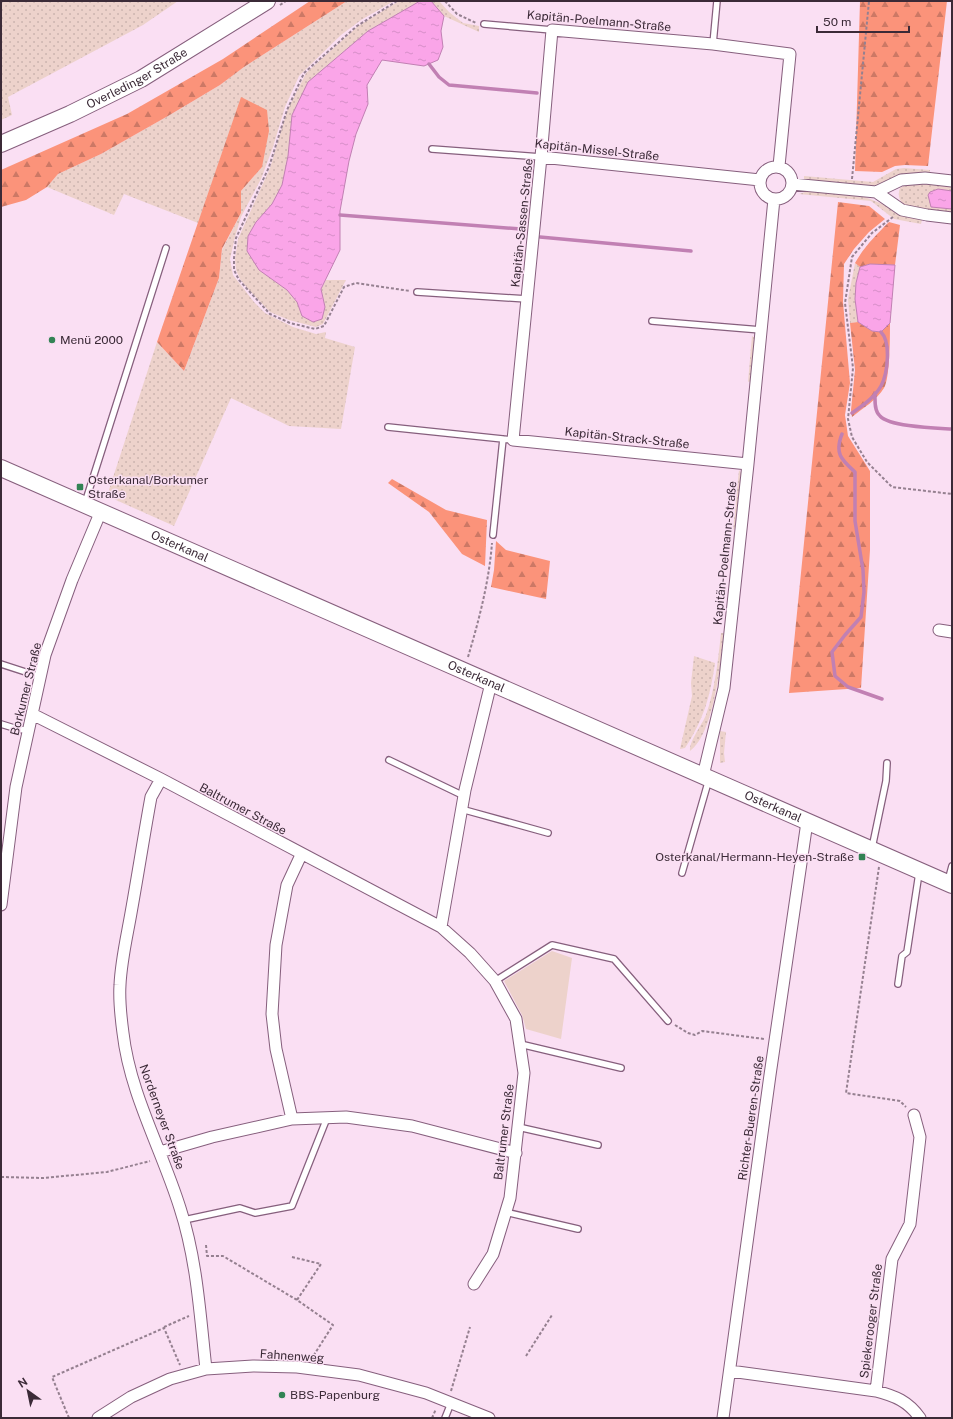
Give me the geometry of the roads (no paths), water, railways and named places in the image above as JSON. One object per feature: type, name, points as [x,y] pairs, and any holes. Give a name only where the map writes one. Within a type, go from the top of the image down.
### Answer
[{"type":"main road","name":"Overledinger Straße","points":[[1,144],[70,114],[141,79],[266,1]]},
{"type":"main road","name":"Osterkanal","points":[[1,468],[950,884]]},
{"type":"street","name":"Kapitän-Poelmann-Straße","points":[[552,30],[713,44],[790,54],[779,166]]},
{"type":"street","name":"Kapitän-Sassen-Straße","points":[[508,440],[527,299],[552,30]]},
{"type":"street","name":"Kapitän-Missel-Straße","points":[[541,157],[760,180]]},
{"type":"street","points":[[779,166],[789,173],[792,184],[788,194],[779,199],[774,199],[762,193],[759,184],[763,172],[766,169],[779,166]]},
{"type":"street","points":[[876,192],[901,180],[925,178],[952,181]]},
{"type":"street","points":[[792,184],[876,192],[902,210],[952,218]]},
{"type":"street","name":"Kapitän-Poelmann-Straße","points":[[706,777],[724,688],[774,199]]},
{"type":"street","name":"Kapitän-Strack-Straße","points":[[508,440],[748,464]]},
{"type":"street","name":"Borkumer Straße","points":[[1,904],[16,787],[46,655],[72,580],[102,511]]},
{"type":"street","points":[[939,630],[952,632]]},
{"type":"street","points":[[441,927],[464,796],[491,683]]},
{"type":"street","name":"Baltrumer Straße","points":[[32,714],[441,927],[470,953],[495,981],[516,1020],[524,1073],[510,1198],[493,1254],[474,1284]]},
{"type":"street","name":"Norderneyer Straße","points":[[161,780],[151,797],[124,952],[120,985],[123,1034],[132,1078],[162,1155],[184,1220],[190,1244],[200,1312],[206,1369]]},
{"type":"street","name":"Richter-Bueren-Straße","points":[[723,1418],[807,822]]},
{"type":"street","points":[[292,1119],[276,1049],[272,1014],[276,945],[287,885],[301,855]]},
{"type":"street","name":"Spiekerooger Straße","points":[[876,1391],[892,1259],[910,1224],[920,1137],[914,1115]]},
{"type":"street","points":[[162,1155],[212,1137],[292,1119],[346,1117],[412,1126],[516,1153]]},
{"type":"street","name":"Fahnenweg","points":[[98,1418],[131,1397],[170,1379],[206,1369],[253,1366],[308,1368],[359,1375],[426,1393],[488,1418]]},
{"type":"street","points":[[730,1371],[876,1391],[893,1395],[905,1403],[920,1418]]},
{"type":"lane","points":[[713,44],[717,1]]},
{"type":"lane","name":"Kapitän-Poelmann-Straße","points":[[484,24],[552,30]]},
{"type":"lane","name":"Kapitän-Missel-Straße","points":[[432,149],[541,157]]},
{"type":"lane","points":[[85,504],[166,248]]},
{"type":"lane","name":"Kapitän-Sassen-Straße","points":[[417,292],[527,299]]},
{"type":"lane","points":[[652,320],[761,330]]},
{"type":"lane","name":"Kapitän-Strack-Straße","points":[[388,427],[508,440]]},
{"type":"lane","points":[[493,535],[508,440]]},
{"type":"lane","points":[[1,664],[41,677]]},
{"type":"lane","points":[[1,724],[29,731]]},
{"type":"lane","points":[[390,760],[464,796]]},
{"type":"lane","points":[[876,852],[886,781],[887,763]]},
{"type":"lane","points":[[682,873],[706,777]]},
{"type":"lane","points":[[462,810],[548,833]]},
{"type":"lane","points":[[950,884],[952,866]]},
{"type":"lane","points":[[898,984],[902,956],[907,952],[920,871]]},
{"type":"lane","points":[[495,981],[552,945],[606,957],[614,959],[668,1021]]},
{"type":"lane","points":[[520,1044],[621,1068]]},
{"type":"lane","points":[[184,1220],[240,1208],[255,1213],[292,1206],[326,1118]]},
{"type":"lane","points":[[518,1127],[598,1145]]},
{"type":"lane","points":[[505,1212],[578,1229]]},
{"type":"lane","points":[[445,1418],[449,1402]]},
{"type":"water","points":[[420,1],[431,1],[444,16],[441,31],[443,47],[438,60],[424,66],[382,60],[367,85],[368,104],[356,134],[349,161],[340,211],[340,250],[321,289],[325,307],[322,319],[313,322],[302,316],[297,302],[287,290],[259,270],[247,251],[248,236],[256,222],[272,204],[282,185],[288,156],[292,115],[308,82],[368,31]]},
{"type":"water","points":[[938,189],[952,191],[952,209],[931,207],[928,195],[930,192]]},
{"type":"water","points":[[870,264],[895,265],[890,323],[881,332],[872,331],[858,322],[855,299],[856,283],[860,267]]},
{"type":"waterway","points":[[429,64],[439,77],[449,85],[537,93]]},
{"type":"waterway","points":[[340,215],[521,229]]},
{"type":"waterway","points":[[540,237],[691,251]]},
{"type":"waterway","points":[[852,413],[868,401],[881,386],[887,366],[886,343],[881,332]]},
{"type":"waterway","points":[[875,393],[875,405],[878,414],[885,420],[903,425],[952,429]]},
{"type":"waterway","points":[[842,434],[839,452],[846,464],[855,472],[855,521],[863,570],[864,592],[861,617],[832,652],[835,676],[848,687],[882,699]]},
{"type":"place","name":"Menü 2000","points":[[52,340]]},
{"type":"place","name":"Osterkanal/Borkumer Straße","points":[[80,487]]},
{"type":"place","name":"Osterkanal/Hermann-Heyen-Straße","points":[[862,857]]},
{"type":"place","name":"BBS-Papenburg","points":[[282,1395]]}]
